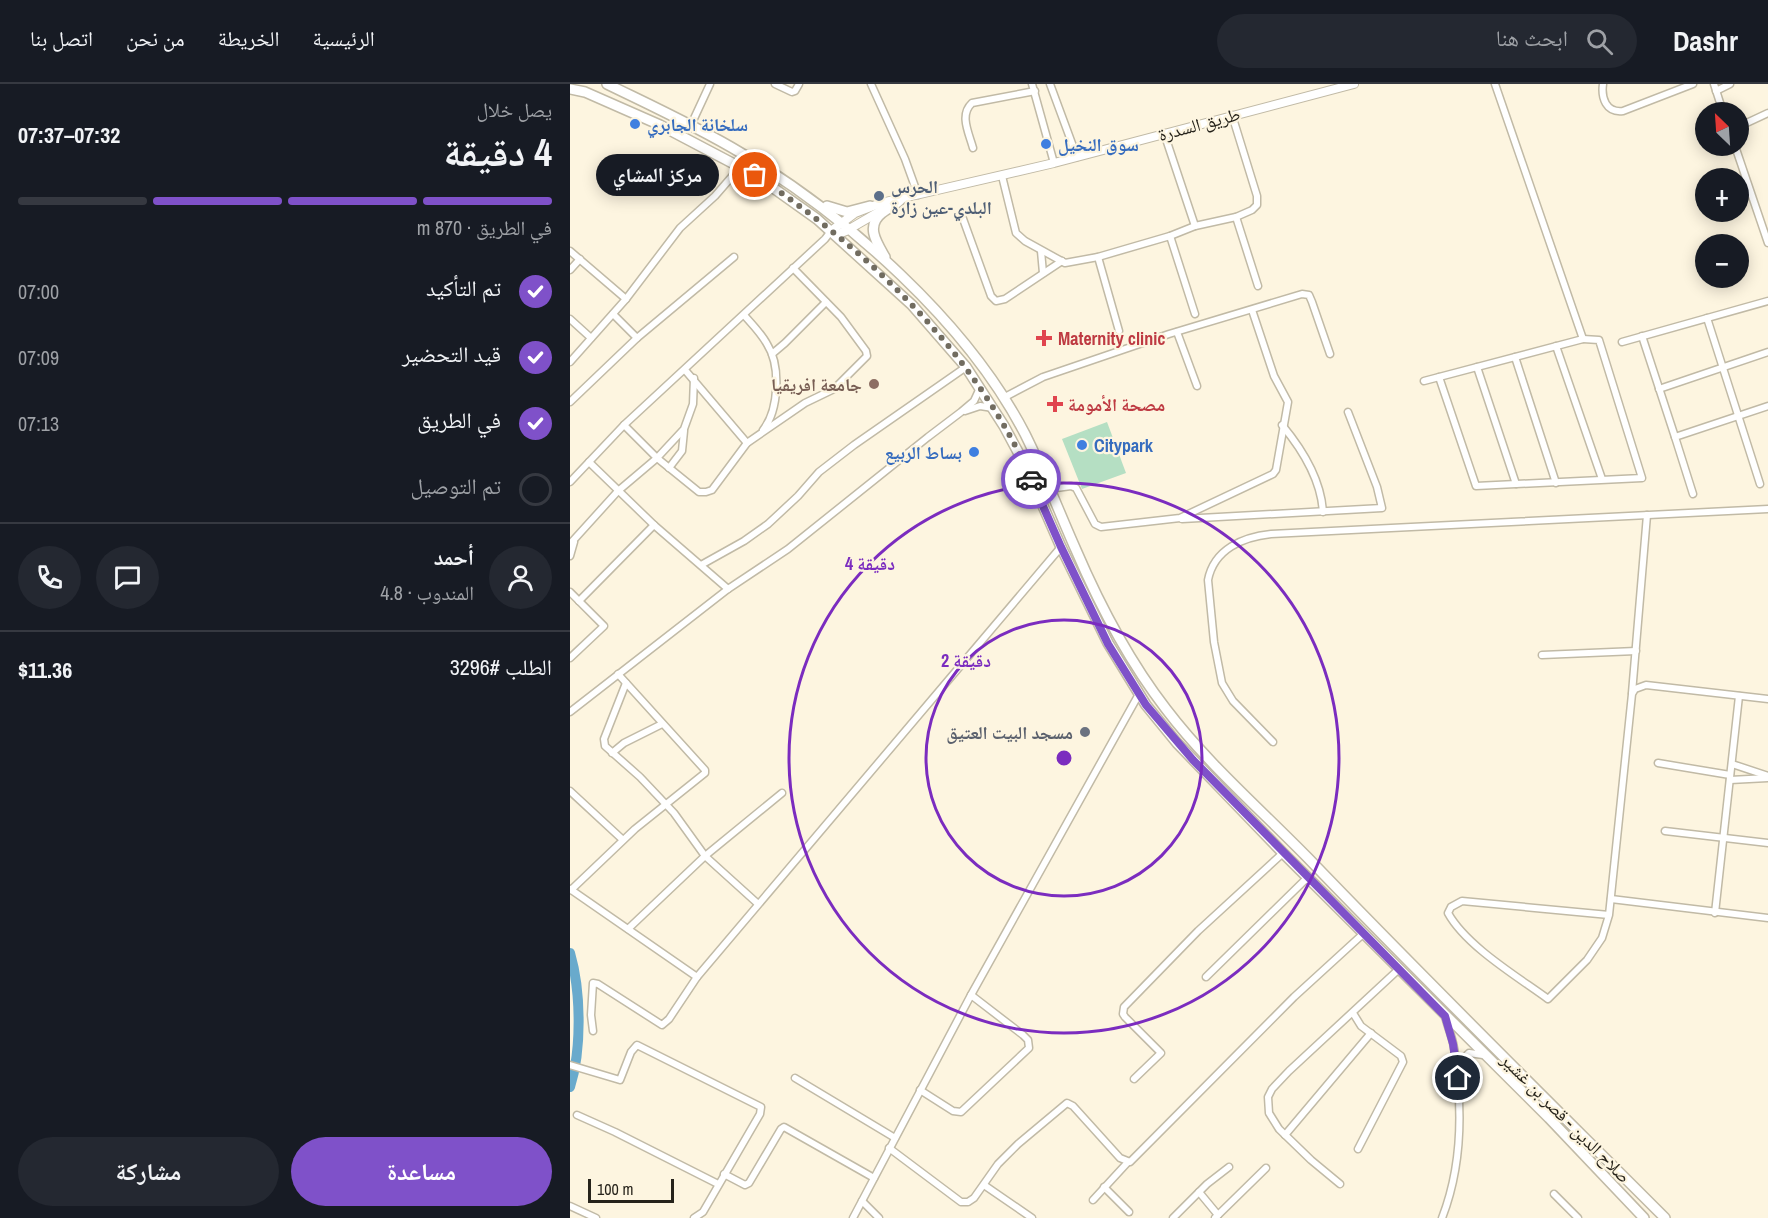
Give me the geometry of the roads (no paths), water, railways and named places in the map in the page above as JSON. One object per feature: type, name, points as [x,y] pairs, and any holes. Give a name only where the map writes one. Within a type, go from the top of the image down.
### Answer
[{"type":"highway","name":"صلاح الدين - قصر بن غشير","points":[[607,84],[691,125],[739,152],[811,199],[849,229],[948,325],[1003,398],[1024,433],[1078,556],[1103,606],[1143,677],[1165,708],[1196,744],[1283,833],[1665,1218]]},
{"type":"highway","points":[[572,89],[585,92],[660,124],[741,166],[790,199],[912,305],[966,367],[993,408],[1025,465],[1061,547],[1108,644],[1139,694],[1177,743],[1307,878],[1485,1055],[1644,1218]]},
{"type":"highway","points":[[811,199],[843,212],[870,206]]},
{"type":"highway","points":[[890,267],[875,241],[874,225],[879,215],[902,199]]},
{"type":"highway","points":[[1274,843],[1283,833]]},
{"type":"main road","name":"طريق السدرة","points":[[830,235],[841,222],[870,206],[1054,163],[1354,84]]},
{"type":"main road","points":[[830,235],[849,229],[902,199]]},
{"type":"street","points":[[691,125],[710,84]]},
{"type":"street","points":[[775,84],[792,92],[799,84]]},
{"type":"street","points":[[871,84],[901,148],[918,195]]},
{"type":"street","points":[[1050,84],[1077,157]]},
{"type":"street","points":[[1495,84],[1583,339]]},
{"type":"street","points":[[1603,84],[1603,95],[1608,107],[1611,111],[1616,112],[1693,84]]},
{"type":"street","points":[[1720,102],[1715,87],[1730,84]]},
{"type":"street","points":[[973,148],[964,115],[969,106],[972,103],[1033,87],[1054,163]]},
{"type":"street","points":[[1749,121],[1768,113]]},
{"type":"street","points":[[1002,176],[1016,233],[1025,242],[1065,263],[1098,257],[1170,236],[1195,226],[1236,217],[1252,210],[1257,205],[1257,196],[1232,115]]},
{"type":"street","points":[[1164,133],[1195,226]]},
{"type":"street","points":[[1738,156],[1768,243]]},
{"type":"street","points":[[570,362],[626,299],[680,228],[715,196],[741,166]]},
{"type":"street","points":[[962,216],[991,296],[996,301],[1005,299],[1062,261]]},
{"type":"street","points":[[1236,217],[1258,286]]},
{"type":"street","points":[[570,482],[624,425],[830,235]]},
{"type":"street","points":[[1170,236],[1195,314]]},
{"type":"street","points":[[1041,250],[1043,273]]},
{"type":"street","points":[[570,251],[626,299]]},
{"type":"street","points":[[571,400],[637,338],[734,257]]},
{"type":"street","points":[[1098,257],[1119,331]]},
{"type":"street","points":[[570,270],[580,259]]},
{"type":"street","points":[[763,430],[770,429],[805,403],[834,389],[867,356],[866,351],[841,317],[793,268]]},
{"type":"street","points":[[1003,398],[1036,379],[1177,332],[1302,294],[1309,295],[1330,354]]},
{"type":"street","points":[[1622,342],[1768,301]]},
{"type":"street","points":[[772,354],[826,302]]},
{"type":"street","points":[[1176,519],[1270,477],[1276,470],[1282,425],[1288,402],[1274,376],[1252,310]]},
{"type":"street","points":[[613,314],[637,338]]},
{"type":"street","points":[[624,425],[657,458],[699,492],[711,490],[747,443],[763,430],[770,418],[775,399],[776,384],[772,354],[761,335],[744,315]]},
{"type":"street","points":[[1707,318],[1760,484]]},
{"type":"street","points":[[570,319],[591,338]]},
{"type":"street","points":[[1177,332],[1197,386]]},
{"type":"street","points":[[1642,336],[1693,494]]},
{"type":"street","points":[[1424,381],[1439,377],[1515,357],[1556,346],[1583,339],[1599,340],[1642,478],[1476,486],[1439,377]]},
{"type":"street","points":[[1556,346],[1602,479]]},
{"type":"street","points":[[1659,389],[1768,352]]},
{"type":"street","points":[[1515,357],[1557,483]]},
{"type":"street","points":[[701,565],[744,541],[768,524],[798,496],[819,472],[966,367]]},
{"type":"street","points":[[1477,367],[1516,484]]},
{"type":"street","points":[[685,370],[747,443]]},
{"type":"street","points":[[669,468],[682,452],[684,429],[693,404],[694,378]]},
{"type":"street","points":[[570,712],[728,589],[788,549],[961,412],[974,401],[980,388]]},
{"type":"street","points":[[961,412],[980,406],[993,408]]},
{"type":"street","points":[[1675,437],[1768,406]]},
{"type":"street","points":[[1049,489],[1071,486],[1077,488],[1097,526],[1176,519],[1378,509],[1382,506],[1348,412]]},
{"type":"street","points":[[1282,425],[1296,442],[1314,477],[1321,496],[1323,512]]},
{"type":"street","points":[[570,556],[572,541],[618,491],[657,458],[684,429]]},
{"type":"street","points":[[589,462],[654,525],[728,589]]},
{"type":"street","points":[[1273,742],[1229,696],[1218,668],[1208,579],[1212,566],[1230,547],[1250,538],[1271,534],[1768,509]]},
{"type":"street","points":[[1609,915],[1462,901],[1451,907],[1448,914],[1463,933],[1505,968],[1548,999],[1587,960],[1602,938],[1609,915],[1611,899],[1647,515]]},
{"type":"street","points":[[579,601],[654,525]]},
{"type":"street","points":[[593,1031],[591,986],[593,983],[662,1025],[669,1019],[697,977],[757,903],[1061,547]]},
{"type":"street","points":[[570,592],[604,624],[604,628],[570,658]]},
{"type":"street","points":[[1542,655],[1636,651]]},
{"type":"street","points":[[618,674],[705,770],[705,773],[623,840],[571,890],[697,977]]},
{"type":"street","points":[[626,683],[604,739],[605,746],[640,777],[666,805],[705,856],[757,903]]},
{"type":"street","points":[[1632,694],[1639,686],[1646,685],[1768,699]]},
{"type":"street","points":[[853,1218],[971,995],[1139,694]]},
{"type":"street","points":[[1715,913],[1739,696]]},
{"type":"street","points":[[612,753],[624,743],[662,724]]},
{"type":"street","points":[[1658,763],[1730,777],[1768,777]]},
{"type":"street","points":[[1732,764],[1768,777]]},
{"type":"street","points":[[570,790],[623,840]]},
{"type":"street","points":[[628,929],[705,856],[782,794]]},
{"type":"street","points":[[1665,831],[1768,843]]},
{"type":"street","points":[[1134,1079],[1161,1053],[1125,1017],[1124,1007],[1198,932],[1283,853]]},
{"type":"street","points":[[1206,977],[1307,878]]},
{"type":"street","points":[[1611,899],[1768,918]]},
{"type":"street","points":[[1093,1200],[1128,1162],[1140,1154],[1287,1005],[1363,934]]},
{"type":"street","points":[[1340,1184],[1285,1135],[1269,1113],[1267,1100],[1269,1094],[1289,1071],[1399,969]]},
{"type":"street","points":[[920,1090],[953,1111],[961,1112],[1029,1048],[1028,1040],[1023,1035],[971,995]]},
{"type":"street","points":[[1353,1013],[1356,1021],[1401,1056],[1403,1062],[1358,1149]]},
{"type":"street","points":[[1442,1218],[1448,1204],[1459,1156],[1460,1106],[1453,1044],[1445,1016]]},
{"type":"street","points":[[1285,1135],[1371,1033]]},
{"type":"street","points":[[570,1065],[620,1080],[636,1045],[761,1107],[760,1114],[699,1217]]},
{"type":"street","points":[[1456,1065],[1463,1056],[1469,1053],[1485,1055]]},
{"type":"street","points":[[795,1078],[895,1138]]},
{"type":"street","points":[[889,1148],[961,1202],[971,1201],[998,1164],[1067,1103],[1074,1106],[1120,1158],[1128,1162]]},
{"type":"street","points":[[577,1115],[718,1184]]},
{"type":"street","points":[[724,1174],[745,1185],[749,1183],[784,1127],[874,1178]]},
{"type":"street","points":[[1173,1218],[1229,1167]]},
{"type":"street","points":[[1199,1192],[1217,1216],[1266,1168]]},
{"type":"street","points":[[984,1185],[1032,1218]]},
{"type":"street","points":[[1104,1187],[1129,1212]]},
{"type":"street","points":[[1554,1194],[1578,1218]]},
{"type":"street","points":[[862,1201],[879,1218]]},
{"type":"street","points":[[570,1206],[596,1218]]},
{"type":"waterway","points":[[570,953],[574,968],[579,1020],[577,1055],[570,1087]]},
{"type":"place","name":"سلخانة الجابري","points":[[635,124]]},
{"type":"place","name":"سوق النخيل","points":[[1046,144]]},
{"type":"place","name":"مركز المشاي","points":[[755,175]]},
{"type":"place","name":"الحرس البلدي-عين زارة","points":[[879,196]]},
{"type":"place","name":"Maternity clinic","points":[[1044,338]]},
{"type":"place","name":"جامعة افريقيا","points":[[874,384]]},
{"type":"place","name":"مصحة الأمومة","points":[[1055,404]]},
{"type":"place","name":"Citypark","points":[[1082,445]]},
{"type":"place","name":"بساط الربيع","points":[[974,452]]},
{"type":"place","name":"مسجد البيت العتيق","points":[[1085,732]]}]
